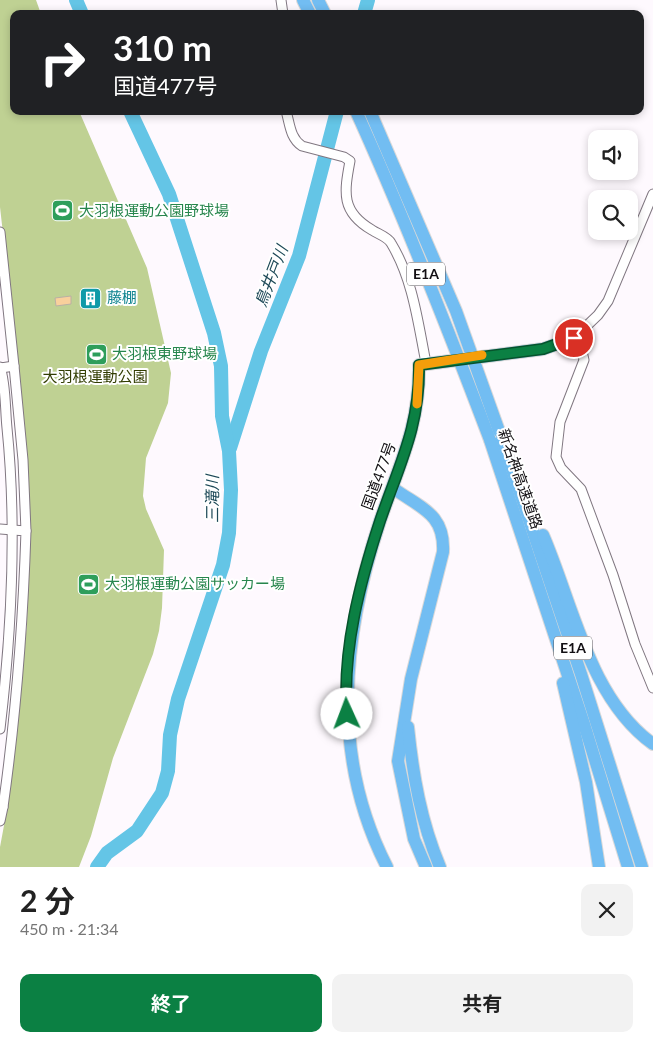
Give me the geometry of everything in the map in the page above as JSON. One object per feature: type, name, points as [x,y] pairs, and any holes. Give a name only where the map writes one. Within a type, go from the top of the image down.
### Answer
[{"type":"highway","name":"新名神高速道路","points":[[358,115],[389,184],[446,323],[490,440],[546,608],[628,867]]},
{"type":"highway","name":"新名神高速道路","points":[[372,115],[456,311],[505,448],[581,674],[642,867]]},
{"type":"highway","points":[[426,364],[543,349],[574,338]]},
{"type":"highway","name":"国道477号","points":[[387,867],[376,846],[357,786],[346,701],[347,674],[355,614],[375,538],[415,419],[419,389],[419,365],[426,364]]},
{"type":"highway","points":[[505,448],[546,541],[593,665],[621,714],[653,744]]},
{"type":"highway","points":[[393,488],[435,518],[442,527],[444,538],[443,552],[411,679],[398,761],[414,839],[428,867]]},
{"type":"highway","points":[[546,608],[586,782],[600,867]]},
{"type":"highway","points":[[406,712],[411,761],[427,836],[440,867]]},
{"type":"highway","points":[[427,836],[446,867]]},
{"type":"street","points":[[287,115],[293,137],[302,146],[344,157],[350,162],[345,190],[349,208],[362,224],[390,241],[412,291],[426,364]]},
{"type":"street","points":[[653,194],[608,301],[594,320],[574,338],[580,347],[584,360],[560,422],[556,458],[561,468],[581,489],[613,575],[635,644],[653,688]]},
{"type":"street","points":[[0,232],[23,460],[26,531],[23,622],[18,687],[0,821]]},
{"type":"street","points":[[0,729],[2,686],[11,616],[13,530],[10,455],[0,368],[14,366]]},
{"type":"street","points":[[0,529],[26,531]]},
{"type":"green space","name":"大羽根運動公園","points":[[0,0],[36,0],[40,10],[10,10],[10,115],[81,115],[147,268],[171,373],[168,403],[146,458],[143,496],[146,509],[164,550],[162,608],[159,631],[153,654],[113,758],[91,836],[79,867],[0,867],[0,847],[8,804],[27,624],[29,507],[22,402],[0,207]]},
{"type":"building","points":[[125,290],[126,299],[117,300],[117,291]]},
{"type":"building","name":"藤棚","points":[[85,295],[96,295],[97,301],[85,302]]},
{"type":"building","points":[[71,296],[71,304],[56,306],[55,298]]},
{"type":"waterway","name":"三滝川","points":[[76,0],[80,10]]},
{"type":"waterway","name":"鳥井戸川","points":[[365,10],[368,0]]},
{"type":"waterway","name":"三滝川","points":[[97,867],[107,853],[137,831],[162,793],[168,771],[170,735],[178,699],[223,565],[229,533],[231,490],[229,451],[222,416],[221,366],[214,333],[169,194],[132,115]]},
{"type":"waterway","name":"鳥井戸川","points":[[230,448],[261,351],[299,256],[336,115]]},
{"type":"slow traffic","points":[[417,404],[419,365],[482,355]]},
{"type":"place","name":"大羽根運動公園野球場","points":[[63,211]]},
{"type":"place","name":"藤棚","points":[[91,298]]},
{"type":"place","name":"大羽根東野球場","points":[[96,354]]},
{"type":"place","name":"大羽根運動公園サッカー場","points":[[89,584]]},
{"type":"route","points":[[347,714],[347,674],[355,614],[381,519],[407,450],[415,419],[419,389],[419,365],[543,349],[574,338]]}]
